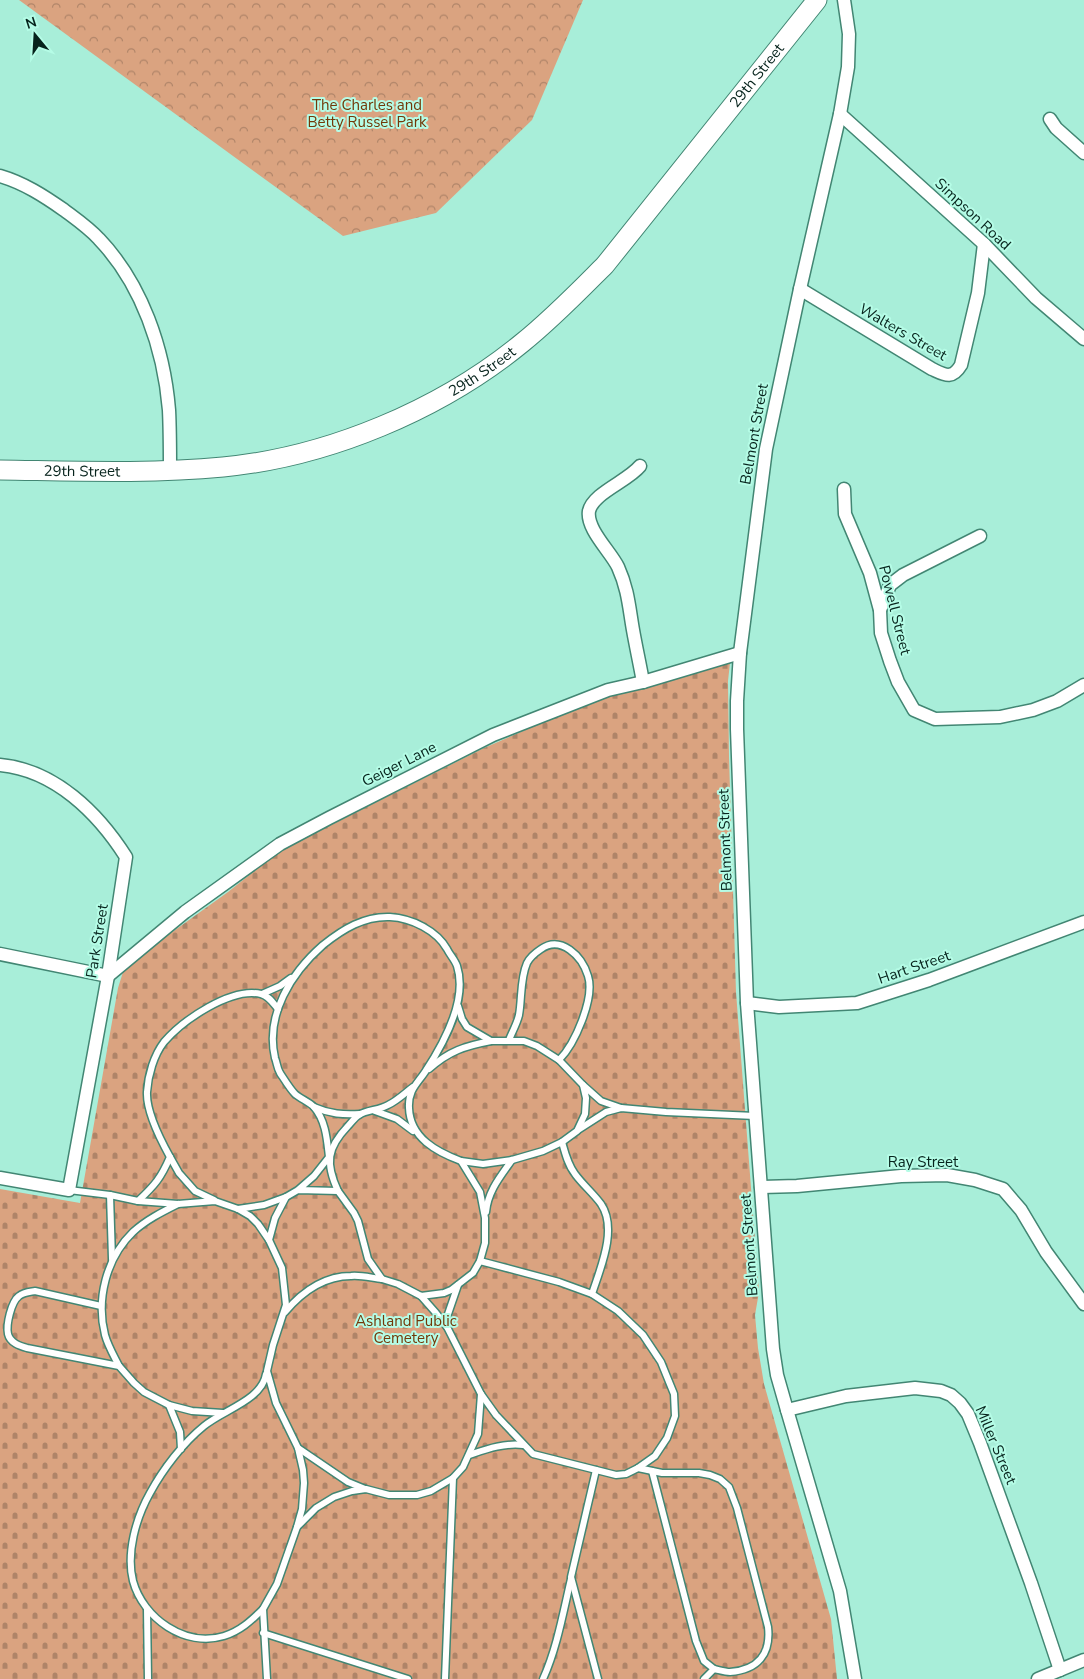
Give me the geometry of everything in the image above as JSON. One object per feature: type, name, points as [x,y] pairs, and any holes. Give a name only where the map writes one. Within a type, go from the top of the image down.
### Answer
[{"type":"street","name":"29th Street","points":[[0,470],[170,471],[254,463],[313,450],[341,441],[395,420],[463,385],[496,363],[545,324],[605,265],[817,0]]},
{"type":"street","name":"Belmont Street","points":[[844,0],[850,50],[848,67],[840,114],[766,449],[740,653],[737,729],[747,1003],[773,1349],[777,1374],[840,1592],[855,1679]]},
{"type":"street","name":"Simpson Road","points":[[840,114],[984,244],[1036,298],[1084,339]]},
{"type":"street","points":[[1050,119],[1056,128],[1084,153]]},
{"type":"street","points":[[0,176],[26,186],[76,219],[99,238],[118,260],[134,287],[155,338],[165,382],[169,409],[170,471]]},
{"type":"street","name":"Walters Street","points":[[800,289],[932,369],[946,375],[952,374],[961,365],[978,293],[984,244]]},
{"type":"street","points":[[640,466],[635,472],[593,503],[589,510],[589,519],[592,527],[617,566],[627,589],[632,628],[643,682]]},
{"type":"street","name":"Powell Street","points":[[844,489],[845,514],[870,573],[880,610],[881,633],[898,682],[914,710],[935,720],[1000,717],[1033,710],[1057,701],[1084,685]]},
{"type":"street","points":[[880,610],[890,585],[903,575],[980,536]]},
{"type":"street","name":"Geiger Lane","points":[[108,976],[185,912],[280,844],[493,735],[608,690],[643,682],[740,653]]},
{"type":"street","name":"Park Street","points":[[0,764],[30,771],[70,792],[112,834],[126,857],[108,976],[69,1190]]},
{"type":"street","name":"Hart Street","points":[[747,1003],[779,1007],[857,1003],[929,980],[1084,922]]},
{"type":"street","points":[[0,954],[108,976]]},
{"type":"street","name":"Ray Street","points":[[761,1187],[797,1186],[901,1176],[947,1176],[975,1180],[1003,1189],[1021,1210],[1046,1252],[1084,1304]]},
{"type":"street","points":[[0,1178],[69,1190]]},
{"type":"street","name":"Miller Street","points":[[787,1410],[846,1396],[915,1388],[941,1391],[951,1395],[960,1403],[968,1414],[980,1443],[1060,1670]]},
{"type":"street","points":[[1038,1679],[1084,1660]]},
{"type":"lane","points":[[262,994],[280,986],[293,977],[317,951],[340,931],[366,919],[380,916],[394,917],[422,925],[443,942],[456,965],[459,977],[458,1006],[442,1042],[424,1073],[413,1087],[390,1105],[375,1111],[340,1115],[327,1113],[314,1107],[294,1092],[279,1071],[272,1046],[274,1021],[283,995],[293,977]]},
{"type":"lane","points":[[509,1040],[518,1016],[522,983],[528,963],[533,955],[547,945],[564,946],[579,956],[588,976],[590,987],[586,1010],[578,1030],[564,1056],[559,1060]]},
{"type":"lane","points":[[267,1371],[276,1403],[298,1448],[304,1483],[302,1509],[277,1584],[263,1608],[247,1625],[224,1636],[198,1638],[174,1631],[162,1624],[147,1609],[137,1593],[133,1579],[131,1565],[134,1535],[143,1507],[166,1469],[204,1426],[258,1391],[265,1381],[267,1371],[273,1345],[286,1305],[282,1268],[269,1240],[250,1216],[195,1190],[179,1172],[160,1139],[147,1102],[147,1090],[153,1063],[164,1042],[200,1010],[221,1000],[249,993],[262,994],[269,998],[278,1009]]},
{"type":"lane","points":[[458,1006],[467,1027],[491,1040]]},
{"type":"lane","points":[[424,1073],[452,1052],[466,1046],[491,1040],[524,1041],[537,1046],[559,1060],[601,1101],[621,1108],[755,1116]]},
{"type":"lane","points":[[577,1131],[585,1114],[586,1098],[583,1084]]},
{"type":"lane","points":[[413,1087],[408,1107],[412,1124],[417,1133]]},
{"type":"lane","points":[[314,1107],[326,1128],[330,1157],[330,1175],[338,1191],[354,1213],[368,1259],[382,1278]]},
{"type":"lane","points":[[375,1111],[397,1119],[417,1133],[430,1146],[449,1156],[483,1164],[512,1160],[543,1151],[562,1142],[606,1112],[621,1108]]},
{"type":"lane","points":[[238,1209],[264,1205],[286,1197],[298,1190],[314,1176],[330,1157],[334,1142],[360,1114]]},
{"type":"lane","points":[[562,1142],[566,1158],[574,1173],[601,1205],[606,1214],[607,1248],[592,1294]]},
{"type":"lane","points":[[138,1201],[156,1184],[164,1172],[170,1157]]},
{"type":"lane","points":[[461,1160],[480,1192],[485,1218]]},
{"type":"lane","points":[[421,1296],[444,1293],[451,1290],[473,1273],[480,1261],[485,1243],[485,1218],[493,1186],[512,1160]]},
{"type":"lane","points":[[69,1190],[110,1195],[138,1201],[178,1204],[215,1201]]},
{"type":"lane","points":[[298,1190],[338,1191]]},
{"type":"lane","points":[[110,1195],[112,1260]]},
{"type":"lane","points":[[269,1240],[275,1218],[286,1197]]},
{"type":"lane","points":[[178,1204],[152,1218],[132,1233],[112,1260],[105,1281],[102,1306],[104,1334],[119,1366],[144,1392],[169,1405],[192,1411],[223,1413]]},
{"type":"lane","points":[[283,1315],[309,1288],[329,1280],[351,1276],[382,1278],[398,1284],[421,1296],[436,1313],[447,1327],[481,1394],[496,1415],[533,1454],[616,1475],[626,1474],[655,1456],[668,1438],[675,1416],[674,1394],[661,1362],[643,1334],[618,1311],[592,1294],[559,1282],[480,1261]]},
{"type":"lane","points":[[447,1327],[447,1317],[458,1285]]},
{"type":"lane","points":[[102,1306],[26,1292],[14,1302],[9,1318],[8,1334],[18,1345],[27,1348],[119,1366]]},
{"type":"lane","points":[[298,1448],[348,1482],[366,1489],[389,1494],[417,1494],[431,1491],[453,1478],[464,1466],[478,1434],[481,1394]]},
{"type":"lane","points":[[169,1405],[180,1432],[182,1449]]},
{"type":"lane","points":[[469,1455],[498,1446],[523,1445]]},
{"type":"lane","points":[[638,1468],[662,1473],[699,1473],[720,1479],[729,1487],[738,1508],[768,1627],[768,1648],[758,1663],[729,1672],[714,1669],[704,1661],[696,1641],[652,1471]]},
{"type":"lane","points":[[544,1679],[561,1625],[596,1470]]},
{"type":"lane","points":[[446,1679],[453,1478]]},
{"type":"lane","points":[[297,1527],[316,1508],[334,1497],[366,1489]]},
{"type":"lane","points":[[571,1577],[598,1679]]},
{"type":"lane","points":[[263,1608],[267,1679]]},
{"type":"lane","points":[[147,1609],[148,1679]]},
{"type":"lane","points":[[264,1633],[408,1679]]},
{"type":"lane","points":[[704,1679],[714,1669]]},
{"type":"green space","name":"The Charles and Betty Russel Park","points":[[19,0],[583,0],[532,120],[436,213],[343,236]]},
{"type":"green space","name":"Ashland Public Cemetery","points":[[724,660],[730,663],[728,681],[729,756],[736,992],[759,1292],[755,1315],[758,1348],[764,1384],[831,1619],[837,1679],[0,1679],[0,1189],[80,1203],[118,988],[123,972],[150,948],[228,892],[281,850],[484,748],[576,708],[639,685]]}]
